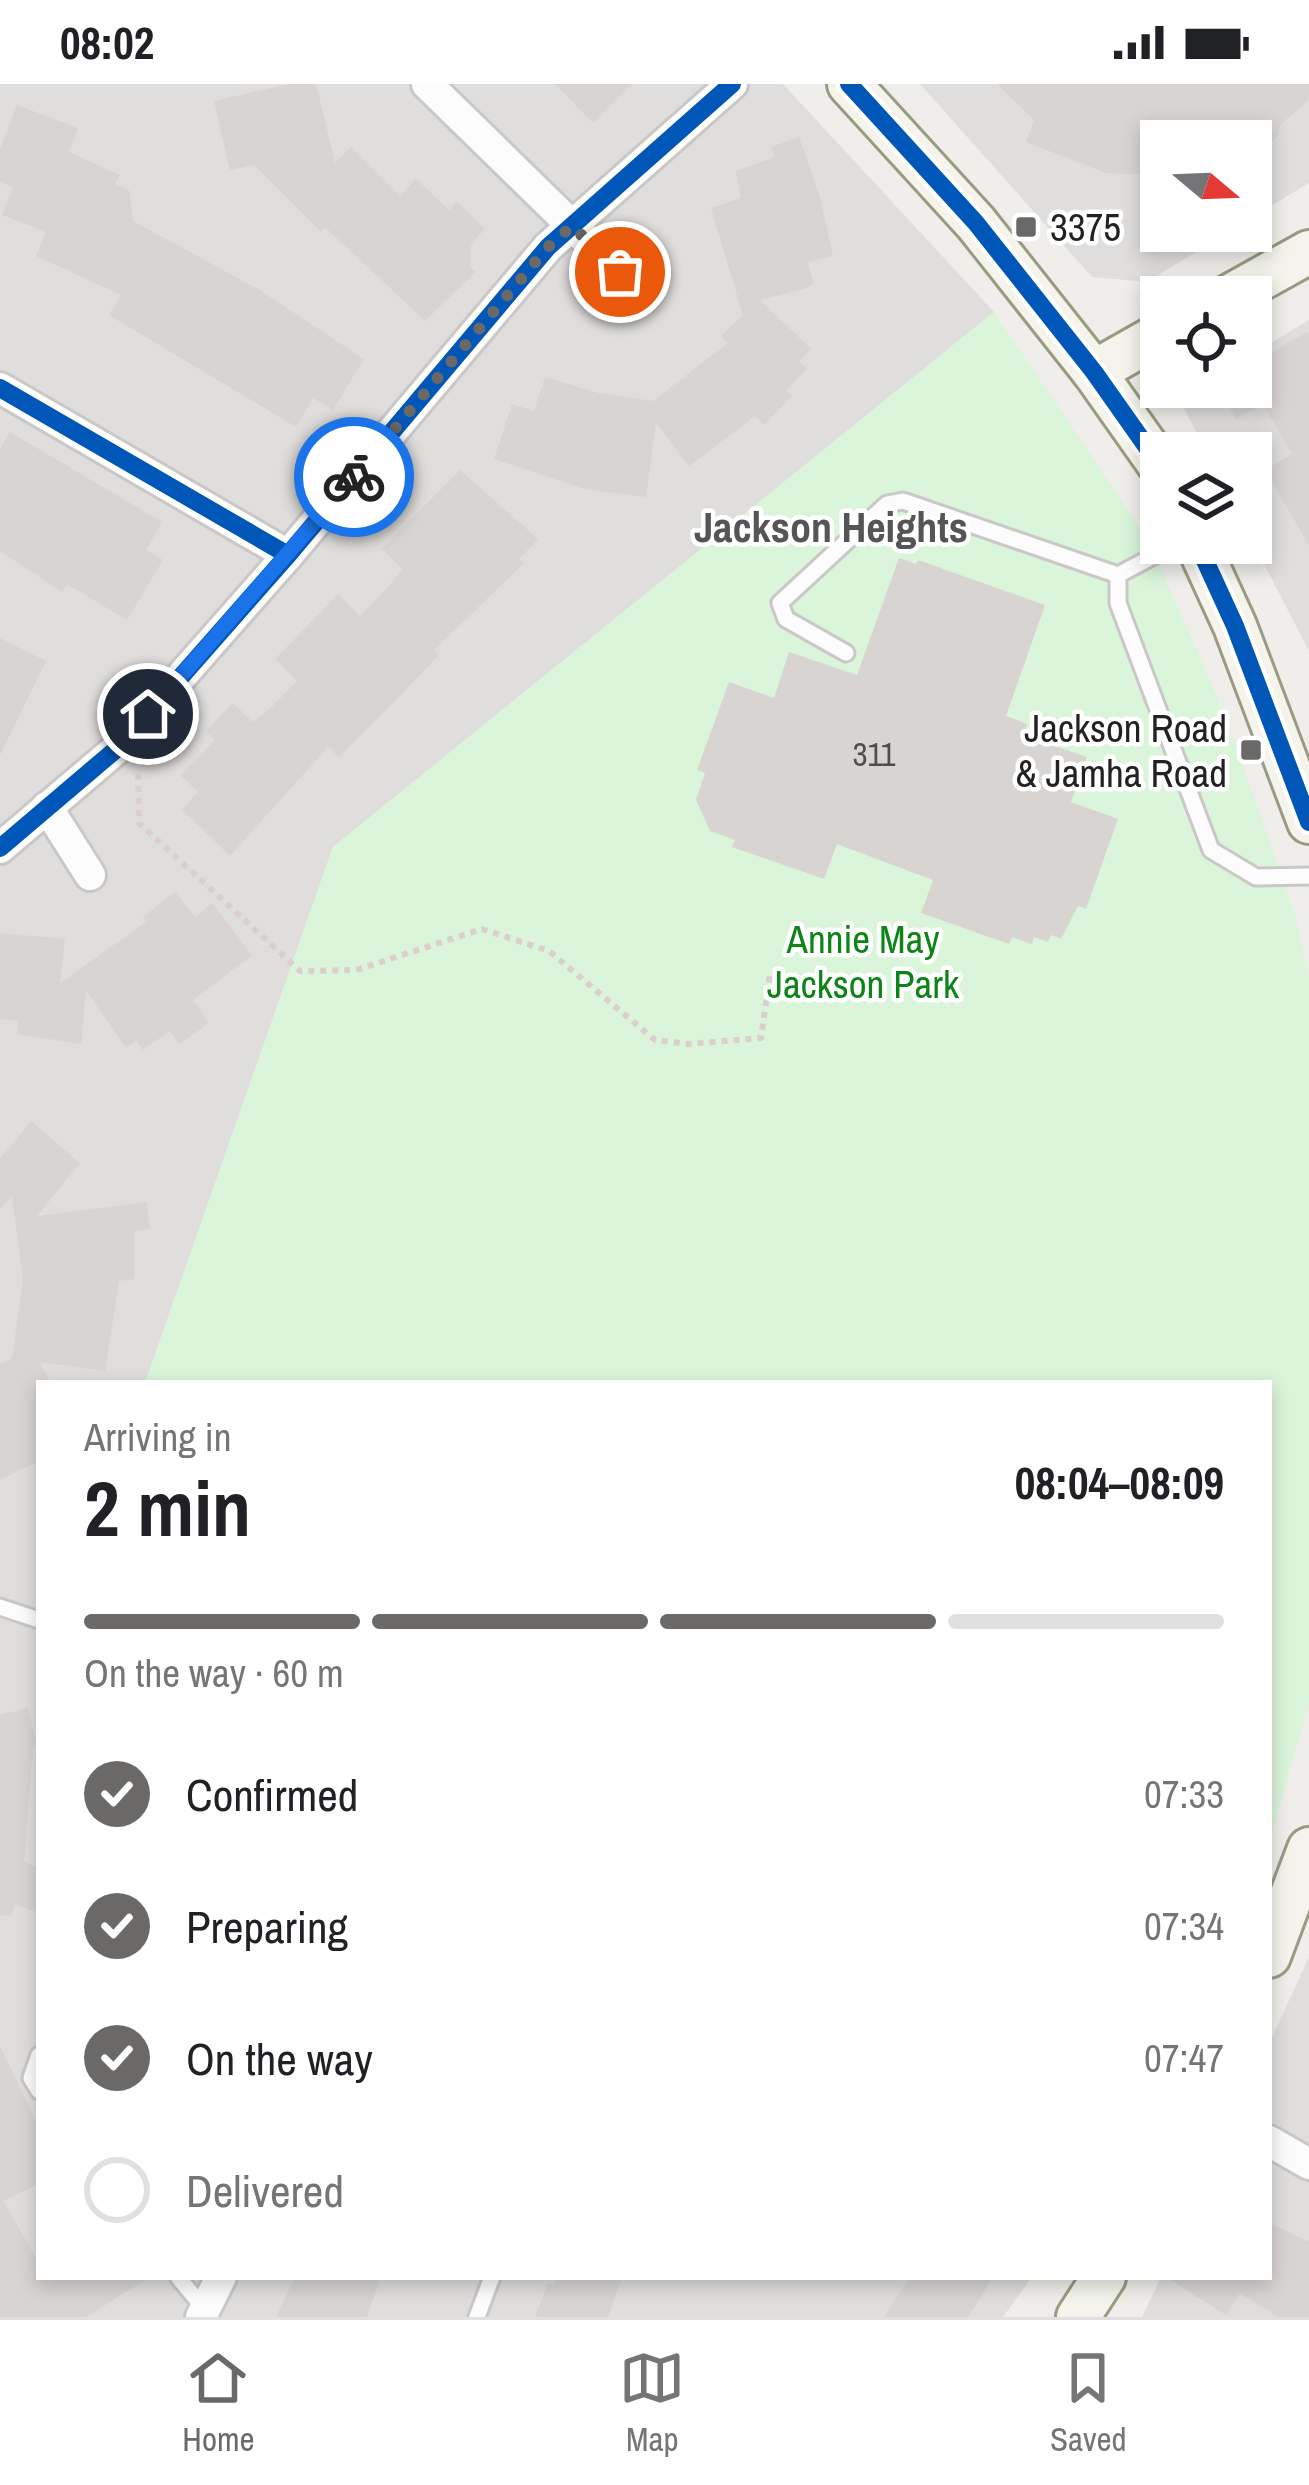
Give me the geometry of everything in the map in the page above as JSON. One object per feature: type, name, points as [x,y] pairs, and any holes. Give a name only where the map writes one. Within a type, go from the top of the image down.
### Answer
[{"type":"street","points":[[427,84],[644,296]]},
{"type":"street","points":[[0,848],[120,746],[288,556],[548,247],[732,84]]},
{"type":"street","points":[[849,84],[976,223],[1140,437]]},
{"type":"street","points":[[1266,276],[1309,252]]},
{"type":"street","points":[[1094,372],[1140,346]]},
{"type":"street","points":[[0,388],[288,556]]},
{"type":"street","points":[[1207,564],[1309,821]]},
{"type":"street","points":[[47,807],[90,875]]},
{"type":"street","points":[[1272,1948],[1309,1849]]},
{"type":"street","points":[[1272,2143],[1309,2164]]},
{"type":"street","points":[[204,2315],[220,2280]]},
{"type":"street","points":[[1078,2317],[1102,2280]]},
{"type":"lane","points":[[846,653],[786,619],[780,603],[887,504],[904,500],[1118,575],[1140,563]]},
{"type":"lane","points":[[1118,575],[1118,603],[1211,850],[1256,877],[1309,876]]},
{"type":"lane","points":[[0,1606],[36,1619]]},
{"type":"lane","points":[[180,2280],[204,2315]]},
{"type":"lane","points":[[477,2317],[491,2280]]},
{"type":"path","points":[[120,746],[139,776],[139,823],[300,971],[356,970],[482,928],[549,951],[655,1040],[688,1044],[760,1038],[770,975]]},
{"type":"shaded area","points":[[0,84],[783,84],[994,312],[333,847],[146,1380],[36,1380],[36,2280],[1030,2280],[1003,2317],[0,2317]]},
{"type":"shaded area","points":[[920,84],[1309,84],[1309,183],[1272,205],[1272,120],[1140,120],[1140,252],[1196,252],[1157,276],[1140,276],[1140,281],[1092,277]]},
{"type":"shaded area","points":[[1309,320],[1309,651],[1264,564],[1272,564],[1272,432],[1196,432],[1184,408],[1272,408],[1272,342]]},
{"type":"shaded area","points":[[1309,1957],[1309,2317],[1142,2317],[1160,2280],[1272,2280],[1272,2037]]},
{"type":"green space","name":"Annie May Jackson Park","points":[[994,312],[1140,527],[1140,564],[1159,564],[1225,715],[1295,914],[1309,978],[1309,1706],[1272,1831],[1272,1380],[146,1380],[333,847]]},
{"type":"building","points":[[290,84],[316,84],[335,163],[351,147],[400,196],[416,179],[449,210],[457,202],[485,229],[471,244],[470,267],[476,272],[425,321],[325,227],[321,232],[254,165],[230,170],[214,101]]},
{"type":"building","points":[[555,84],[632,84],[593,123]]},
{"type":"building","points":[[997,84],[1309,84],[1309,100],[1280,125],[1272,141],[1272,120],[1140,120],[1140,175],[1106,173],[1026,142],[1034,120]]},
{"type":"building","points":[[17,105],[78,128],[69,152],[120,175],[115,184],[129,190],[133,221],[258,289],[364,359],[333,410],[313,398],[296,427],[109,315],[121,295],[36,256],[46,232],[2,215],[13,187],[0,182],[0,149]]},
{"type":"building","points":[[799,137],[820,197],[833,256],[808,262],[813,283],[807,288],[760,300],[811,349],[799,361],[807,369],[786,390],[792,396],[764,425],[755,416],[689,466],[656,422],[646,497],[585,489],[494,459],[512,404],[534,411],[545,377],[598,393],[653,401],[728,343],[721,336],[743,315],[711,208],[741,198],[736,171],[775,157],[771,147]]},
{"type":"building","points":[[1309,331],[1309,545],[1272,482],[1272,466],[1292,454],[1265,408],[1272,408],[1272,352]]},
{"type":"building","points":[[1229,408],[1256,408],[1236,419]]},
{"type":"building","points":[[10,432],[162,522],[146,550],[163,560],[127,620],[67,584],[62,592],[0,551],[0,449]]},
{"type":"building","points":[[460,470],[538,539],[519,559],[524,563],[434,650],[439,655],[339,757],[328,747],[230,856],[182,810],[198,792],[180,775],[215,740],[206,731],[233,703],[253,722],[270,709],[297,681],[275,659],[338,594],[360,616],[402,569],[382,549]]},
{"type":"building","points":[[899,558],[916,564],[918,560],[1045,605],[1006,716],[1027,724],[1023,735],[1087,757],[1071,802],[1118,819],[1086,909],[1078,906],[1061,939],[1051,935],[1048,942],[1034,937],[1032,944],[1012,937],[1009,944],[921,913],[933,880],[837,844],[824,879],[732,847],[735,840],[710,831],[696,800],[705,773],[697,770],[729,682],[774,698],[789,652],[857,675]]},
{"type":"building","points":[[0,638],[46,661],[0,755]]},
{"type":"building","points":[[175,892],[195,917],[212,903],[252,955],[193,1000],[209,1023],[179,1044],[170,1031],[143,1050],[136,1040],[126,1048],[86,990],[81,1044],[17,1034],[19,1021],[0,1019],[0,933],[65,939],[60,983],[146,922],[143,917]]},
{"type":"building","points":[[31,1121],[80,1163],[37,1216],[147,1202],[150,1229],[134,1231],[134,1279],[119,1281],[105,1371],[40,1362],[49,1380],[36,1380],[36,1462],[0,1480],[0,1364],[12,1358],[23,1280],[12,1196],[0,1209],[0,1159]]},
{"type":"building","points":[[28,1708],[36,1742],[24,1862],[36,1867],[36,1912],[15,1904],[12,1916],[0,1915],[0,1715]]},
{"type":"building","points":[[0,2046],[36,2121],[36,2185],[3,2201],[36,2258],[36,2280],[145,2280],[86,2317],[0,2317]]},
{"type":"building","points":[[1272,2224],[1309,2242],[1309,2317],[1278,2317],[1240,2293],[1226,2315],[1171,2280],[1272,2280]]},
{"type":"building","points":[[294,2280],[380,2280],[367,2317],[276,2317]]},
{"type":"building","points":[[555,2280],[621,2280],[608,2317],[535,2317],[548,2283],[554,2285]]},
{"type":"building","points":[[908,2280],[991,2280],[968,2317],[884,2317]]},
{"type":"cycle path","points":[[0,848],[120,746],[548,247],[732,84]]},
{"type":"cycle path","points":[[849,84],[976,223],[1140,437]]},
{"type":"cycle path","points":[[0,388],[288,555]]},
{"type":"cycle path","points":[[1207,564],[1309,822]]},
{"type":"way so far","points":[[354,477],[548,247],[572,226],[620,272]]},
{"type":"place","name":"3375","points":[[1026,227]]},
{"type":"place","name":"Jackson Road & Jamha Road","points":[[1251,750]]},
{"type":"district","name":"Jackson Heights","points":[[831,527]]},
{"type":"route","points":[[148,714],[354,477]]}]
